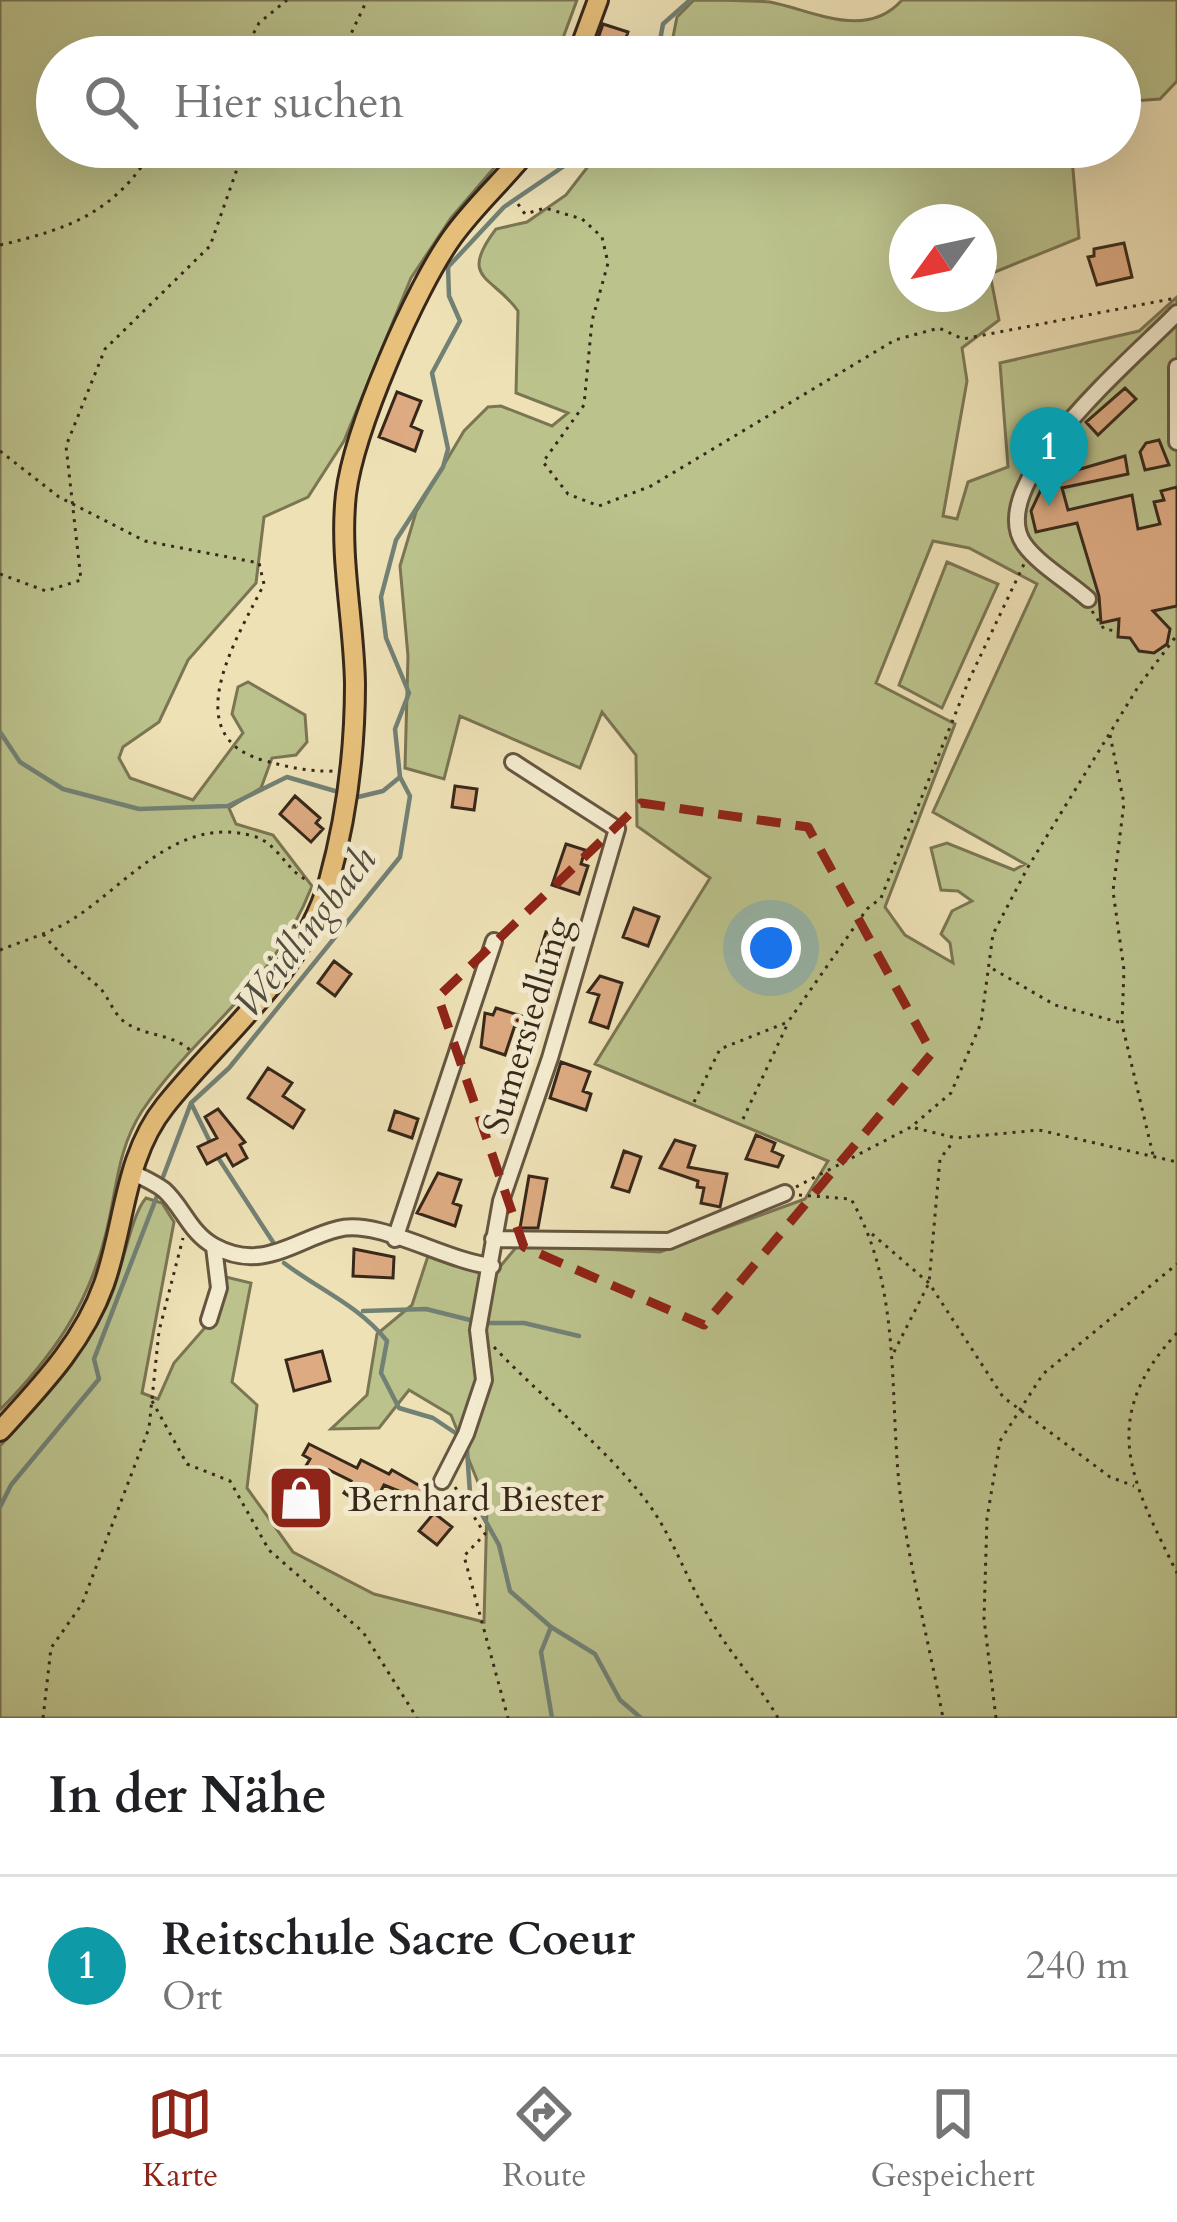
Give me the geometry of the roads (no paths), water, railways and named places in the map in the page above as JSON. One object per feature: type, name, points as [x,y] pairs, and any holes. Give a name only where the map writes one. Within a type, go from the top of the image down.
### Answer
[{"type":"main road","points":[[585,36],[598,0]]},
{"type":"main road","points":[[0,1431],[69,1354],[95,1303],[131,1172],[163,1108],[205,1064],[311,930],[329,882],[350,770],[355,685],[344,533],[355,454],[422,289],[453,236],[512,168]]},
{"type":"street","points":[[1088,599],[1022,542],[1017,513],[1025,478],[1056,438],[1177,314]]},
{"type":"street","points":[[1177,367],[1177,442]]},
{"type":"street","name":"Sumersiedlung","points":[[442,1481],[466,1434],[484,1380],[478,1330],[493,1240],[617,830],[513,762]]},
{"type":"street","points":[[395,1239],[494,941]]},
{"type":"street","points":[[131,1172],[164,1191],[191,1228],[214,1246],[247,1256],[295,1250],[340,1228],[395,1239],[460,1263],[492,1266]]},
{"type":"street","points":[[493,1240],[668,1241],[785,1193]]},
{"type":"street","points":[[209,1319],[219,1288],[214,1246]]},
{"type":"waterway","name":"Weidlingbach","points":[[661,36],[663,24],[690,0]]},
{"type":"waterway","name":"Weidlingbach","points":[[163,1177],[191,1103],[229,1068],[400,857],[410,796],[400,777],[395,729],[409,693],[386,638],[381,597],[396,540],[443,467],[448,449],[432,373],[460,321],[449,296],[448,267],[504,207],[561,168]]},
{"type":"waterway","points":[[0,732],[20,762],[63,789],[139,809],[228,806],[287,777],[335,791]]},
{"type":"waterway","points":[[358,797],[383,791],[400,777]]},
{"type":"waterway","points":[[191,1103],[212,1146]]},
{"type":"waterway","points":[[217,1156],[273,1242]]},
{"type":"waterway","name":"Weidlingbach","points":[[0,1507],[11,1485],[99,1379],[94,1359],[157,1196]]},
{"type":"waterway","points":[[284,1263],[351,1308],[387,1341],[381,1373],[399,1408],[433,1418],[457,1434]]},
{"type":"waterway","points":[[363,1311],[426,1309],[470,1320]]},
{"type":"waterway","points":[[486,1323],[524,1323],[579,1336]]},
{"type":"waterway","points":[[467,1450],[470,1493],[499,1545],[510,1591],[551,1627],[595,1654],[620,1700],[641,1718]]},
{"type":"waterway","points":[[551,1627],[541,1652],[552,1718]]},
{"type":"place","name":"Reitschule Sacre Coeur","points":[[1049,506]]},
{"type":"place","name":"Bernhard Biester","points":[[301,1498]]}]
